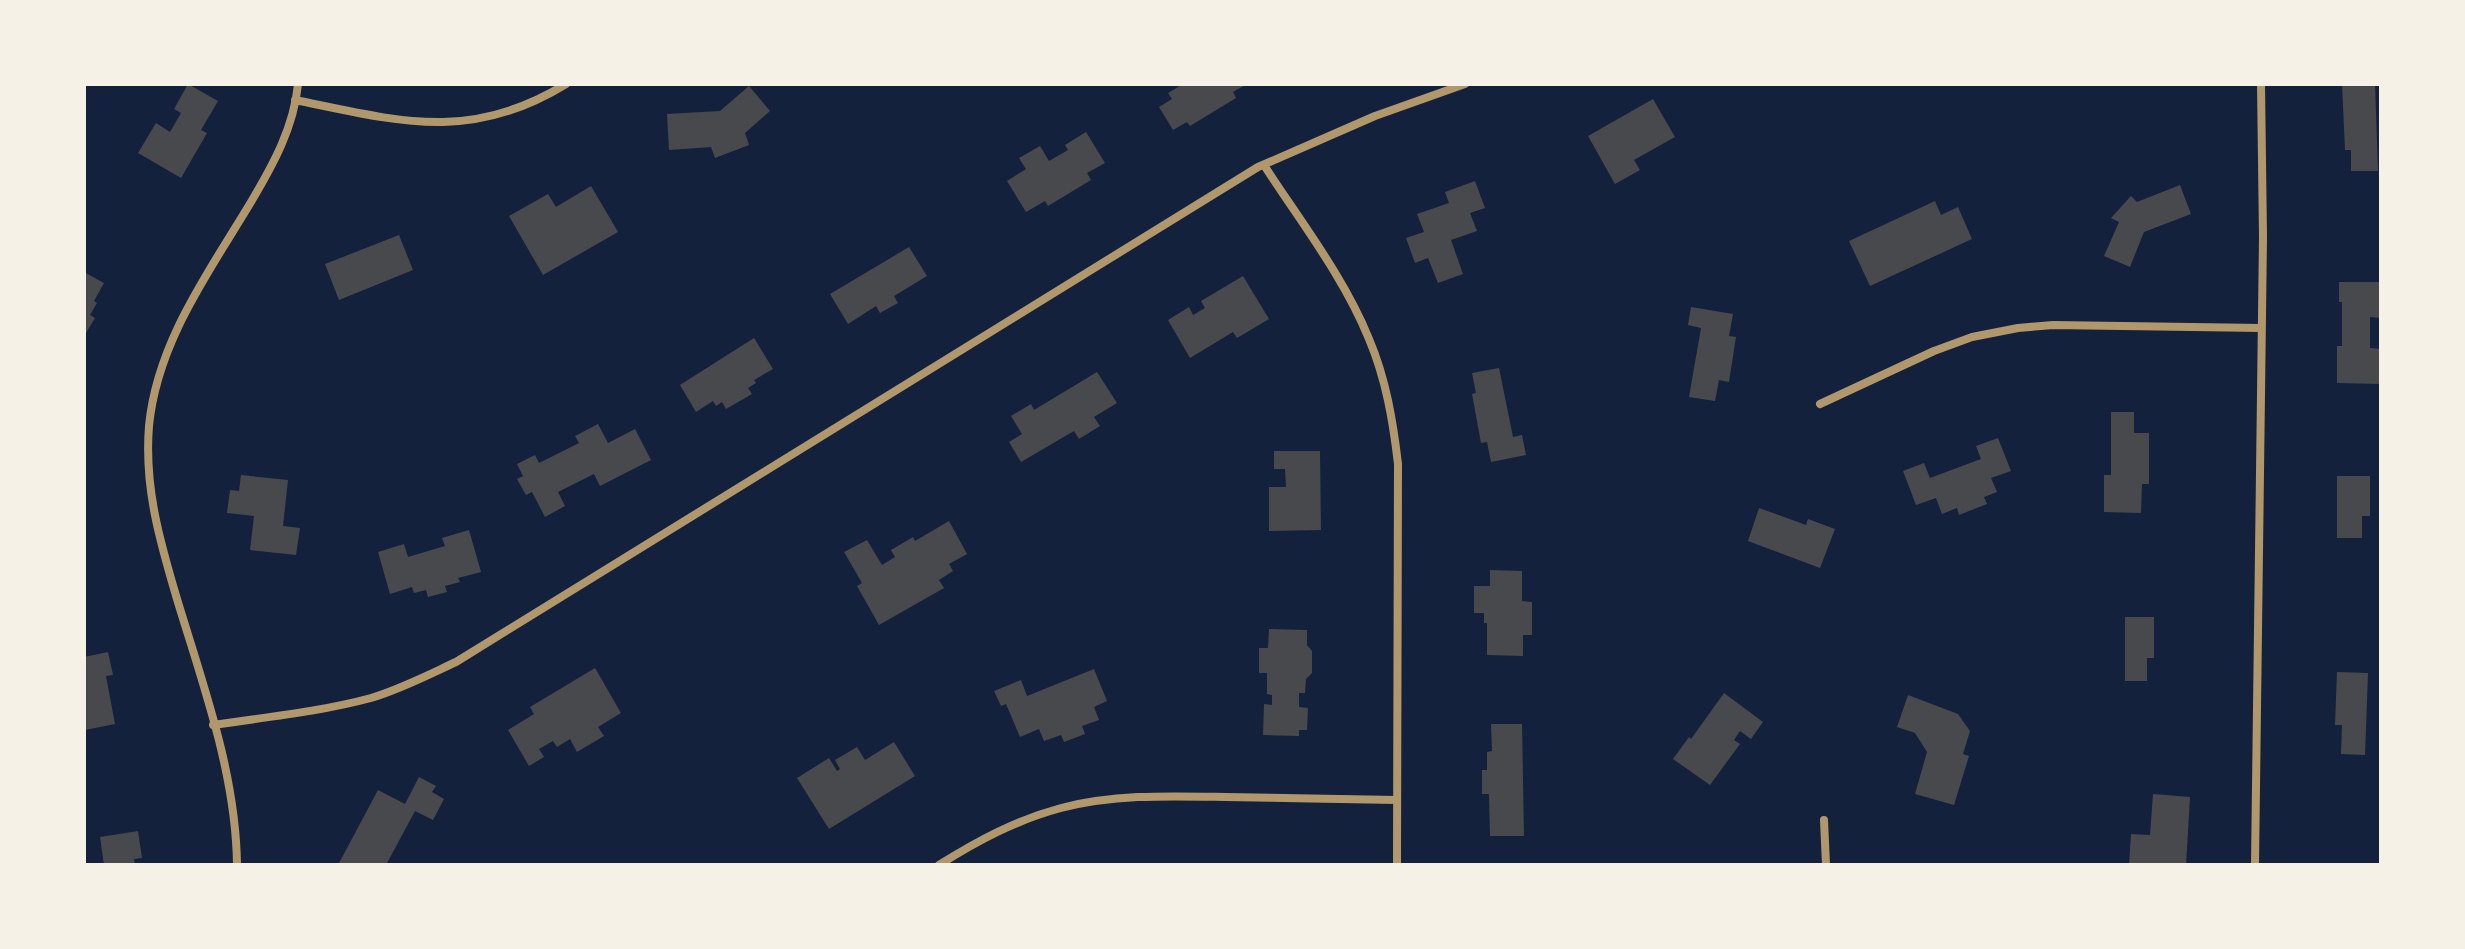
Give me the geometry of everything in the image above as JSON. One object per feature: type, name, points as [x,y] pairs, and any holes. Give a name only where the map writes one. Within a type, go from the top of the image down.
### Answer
[{"type":"street","points":[[237,865],[230,791],[158,532],[149,485],[149,425],[155,389],[180,322],[273,164],[287,132],[298,84]]},
{"type":"street","points":[[295,100],[398,121],[446,124],[483,119],[514,110],[566,84]]},
{"type":"street","points":[[213,725],[373,697],[456,662],[1264,165],[1375,116],[1465,84]]},
{"type":"street","points":[[2255,865],[2261,84]]},
{"type":"street","points":[[1264,165],[1351,301],[1369,338],[1393,419],[1398,464],[1397,865]]},
{"type":"street","points":[[1820,404],[1934,351],[1972,337],[2018,328],[2053,325],[2261,328]]},
{"type":"street","points":[[939,865],[976,842],[1017,823],[1060,808],[1098,800],[1143,796],[1397,800]]},
{"type":"street","points":[[1824,820],[1826,865]]},
{"type":"building","points":[[188,84],[218,101],[201,130],[207,133],[181,178],[138,153],[156,123],[170,132],[181,113],[174,109]]},
{"type":"building","points":[[1183,84],[1247,84],[1233,92],[1236,98],[1190,126],[1187,122],[1173,130],[1159,107],[1172,99],[1168,93]]},
{"type":"building","points":[[2342,84],[2375,84],[2378,171],[2351,171],[2351,150],[2345,150]]},
{"type":"building","points":[[749,86],[770,111],[745,133],[749,145],[715,158],[711,147],[669,150],[667,114],[720,111]]},
{"type":"building","points":[[1653,99],[1675,137],[1634,160],[1640,170],[1615,184],[1588,136]]},
{"type":"building","points":[[1086,132],[1105,163],[1087,173],[1091,180],[1048,206],[1045,201],[1026,212],[1007,181],[1026,169],[1019,158],[1040,146],[1049,161],[1068,150],[1065,145]]},
{"type":"building","points":[[1475,181],[1485,208],[1470,213],[1477,231],[1451,240],[1463,274],[1438,283],[1428,258],[1415,263],[1406,238],[1424,232],[1417,214],[1449,203],[1445,192]]},
{"type":"building","points":[[2180,185],[2191,214],[2144,232],[2130,267],[2104,256],[2119,222],[2111,218],[2131,196],[2137,202]]},
{"type":"building","points":[[591,186],[618,232],[543,275],[509,216],[548,194],[556,207]]},
{"type":"building","points":[[1935,201],[1941,215],[1958,207],[1972,239],[1870,286],[1849,241]]},
{"type":"building","points":[[399,235],[413,270],[339,300],[325,264]]},
{"type":"building","points":[[909,247],[927,276],[894,296],[898,303],[880,313],[876,306],[848,324],[830,294]]},
{"type":"building","points":[[84,272],[104,283],[90,315],[95,318],[84,336]]},
{"type":"building","points":[[1243,276],[1269,319],[1237,338],[1233,332],[1190,358],[1168,320],[1189,307],[1193,315],[1205,308],[1201,301]]},
{"type":"building","points":[[2339,282],[2381,282],[2381,318],[2370,317],[2370,348],[2381,349],[2381,384],[2337,383],[2337,346],[2342,346]]},
{"type":"building","points":[[1691,307],[1733,314],[1729,336],[1736,337],[1729,382],[1719,380],[1715,401],[1689,397],[1701,328],[1688,325]]},
{"type":"building","points":[[754,338],[773,369],[754,380],[756,383],[748,388],[752,394],[726,409],[722,402],[716,406],[713,401],[696,412],[680,385]]},
{"type":"building","points":[[1499,368],[1513,437],[1522,435],[1526,455],[1491,462],[1487,442],[1481,443],[1472,394],[1476,393],[1472,373]]},
{"type":"building","points":[[1097,372],[1117,403],[1094,417],[1100,426],[1079,439],[1074,431],[1021,462],[1009,442],[1022,434],[1011,416],[1031,404],[1034,410]]},
{"type":"building","points":[[2111,412],[2134,412],[2134,433],[2149,433],[2149,484],[2142,484],[2141,513],[2104,512],[2104,475],[2111,475]]},
{"type":"building","points":[[598,424],[608,443],[635,429],[651,460],[600,486],[594,474],[558,492],[565,506],[545,517],[532,492],[526,495],[517,479],[523,476],[517,464],[535,455],[539,463],[579,443],[575,436]]},
{"type":"building","points":[[1998,438],[2011,471],[1991,478],[1997,492],[1984,497],[1987,504],[1959,515],[1957,508],[1942,514],[1936,498],[1916,505],[1903,471],[1924,463],[1930,478],[1981,459],[1976,446]]},
{"type":"building","points":[[1274,451],[1320,451],[1321,530],[1269,531],[1269,487],[1286,487],[1285,469],[1274,469]]},
{"type":"building","points":[[241,475],[288,480],[283,526],[300,528],[296,555],[250,550],[254,516],[227,513],[230,490],[239,491]]},
{"type":"building","points":[[2337,476],[2370,476],[2370,516],[2362,516],[2362,538],[2337,538]]},
{"type":"building","points":[[1759,508],[1806,525],[1808,519],[1835,529],[1820,568],[1748,541]]},
{"type":"building","points":[[949,521],[967,554],[949,564],[953,571],[939,580],[944,588],[879,625],[857,586],[862,583],[844,552],[867,540],[882,565],[895,557],[891,550],[913,537],[915,541]]},
{"type":"building","points":[[469,530],[481,572],[458,578],[460,582],[445,586],[447,592],[428,597],[426,590],[414,593],[412,587],[390,594],[378,552],[404,544],[408,557],[445,546],[442,538]]},
{"type":"building","points":[[1490,570],[1522,571],[1522,601],[1532,602],[1532,635],[1523,635],[1523,656],[1487,655],[1487,623],[1484,623],[1484,613],[1474,613],[1474,586],[1490,586]]},
{"type":"building","points":[[2125,617],[2154,617],[2154,658],[2147,658],[2147,681],[2125,681]]},
{"type":"building","points":[[1269,629],[1307,630],[1307,645],[1312,651],[1312,673],[1306,679],[1305,693],[1299,693],[1299,707],[1308,708],[1307,730],[1299,730],[1299,736],[1263,735],[1264,704],[1272,705],[1272,695],[1267,694],[1267,673],[1259,673],[1259,648],[1268,648]]},
{"type":"building","points":[[108,652],[113,675],[106,676],[115,724],[85,730],[84,657]]},
{"type":"building","points":[[595,668],[621,713],[598,727],[604,736],[577,752],[570,739],[557,747],[553,741],[539,749],[544,757],[529,766],[508,730],[534,714],[530,707]]},
{"type":"building","points":[[1094,669],[1107,701],[1094,707],[1099,720],[1082,726],[1085,734],[1064,742],[1061,735],[1044,741],[1039,729],[1020,737],[1006,704],[1001,706],[994,691],[1021,680],[1027,696]]},
{"type":"building","points":[[2337,672],[2368,673],[2365,755],[2341,754],[2342,725],[2335,725]]},
{"type":"building","points":[[1724,693],[1763,722],[1751,739],[1740,731],[1734,740],[1740,744],[1710,785],[1673,759]]},
{"type":"building","points":[[1908,695],[1958,714],[1970,731],[1963,754],[1969,756],[1954,805],[1915,794],[1927,752],[1915,733],[1897,727]]},
{"type":"building","points":[[1491,724],[1522,724],[1524,836],[1490,836],[1489,794],[1482,794],[1482,770],[1487,770],[1487,752],[1492,751]]},
{"type":"building","points":[[894,742],[915,776],[829,829],[797,778],[829,758],[837,771],[840,769],[835,760],[857,747],[865,760]]},
{"type":"building","points":[[419,777],[436,786],[432,792],[444,799],[433,820],[415,811],[386,865],[338,865],[378,790],[405,804]]},
{"type":"building","points":[[2153,794],[2190,797],[2186,865],[2129,865],[2131,834],[2150,835]]},
{"type":"building","points":[[138,831],[142,858],[134,859],[135,865],[104,865],[100,837]]}]
